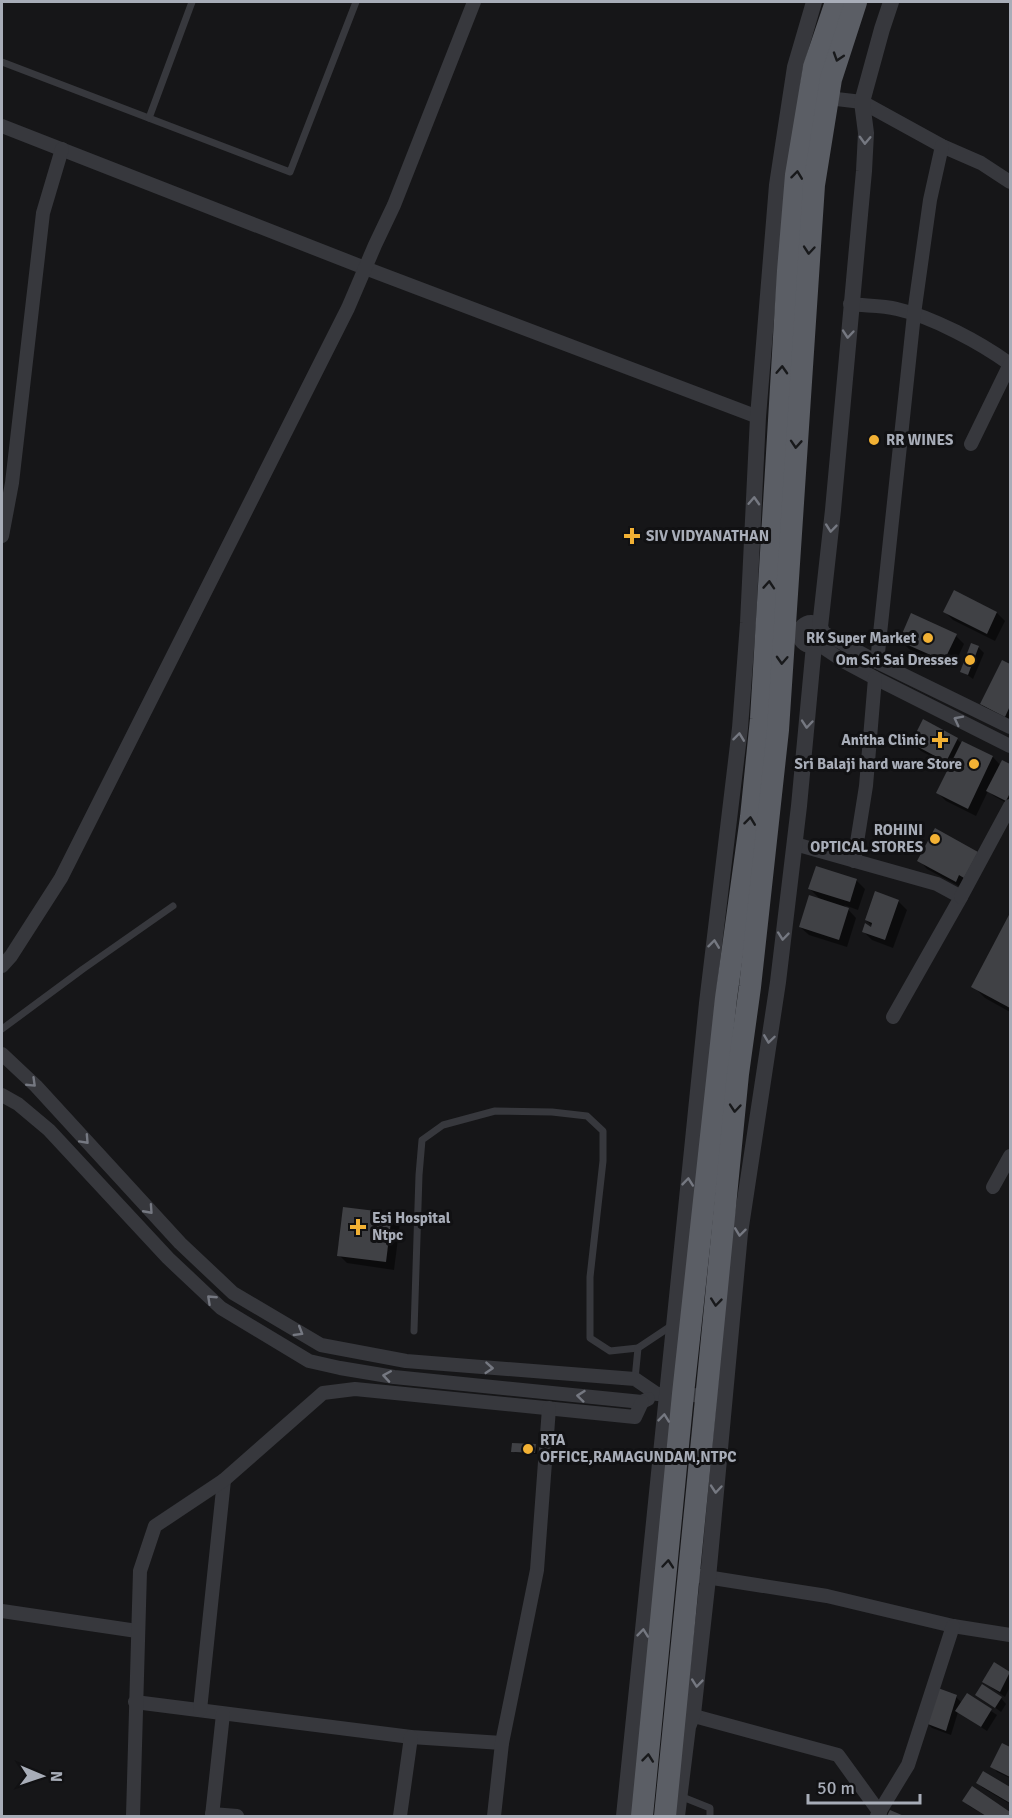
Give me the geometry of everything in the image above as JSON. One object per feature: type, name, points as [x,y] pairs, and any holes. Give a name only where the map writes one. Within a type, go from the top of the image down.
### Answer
[{"type":"highway","points":[[775,625],[787,294],[796,175],[814,68],[836,2]]},
{"type":"highway","points":[[642,1816],[643,1717],[669,1394],[717,1000],[742,882],[775,625],[813,196],[831,79],[856,2]]},
{"type":"highway","points":[[665,1816],[674,1792],[699,1576],[721,1335],[738,1074],[750,987],[742,882]]},
{"type":"street","points":[[2,966],[11,956],[61,878],[348,308],[390,214],[474,2]]},
{"type":"street","points":[[814,2],[795,67],[777,185],[758,417],[775,625],[804,625],[810,622],[819,637],[845,662],[1011,746]]},
{"type":"street","points":[[721,1335],[740,1233],[778,982],[819,637],[864,171],[866,133],[862,102],[891,2]]},
{"type":"street","points":[[828,98],[862,102],[942,146],[981,163],[1011,182]]},
{"type":"street","points":[[2,126],[365,268],[758,417]]},
{"type":"street","points":[[877,662],[914,314],[930,200],[942,146]]},
{"type":"street","points":[[2,536],[12,483],[42,213],[62,149]]},
{"type":"street","points":[[850,304],[896,308],[914,314],[990,350],[1010,364],[971,444]]},
{"type":"street","points":[[819,637],[877,662],[1011,727]]},
{"type":"street","points":[[854,861],[866,786],[875,678]]},
{"type":"street","points":[[893,1017],[1011,806]]},
{"type":"street","points":[[795,844],[937,884],[962,897]]},
{"type":"street","points":[[669,1394],[673,1324],[717,1000]]},
{"type":"street","points":[[2,1054],[36,1086],[180,1243],[233,1293],[321,1345],[406,1361],[635,1379],[669,1394],[716,1397]]},
{"type":"street","points":[[2,1095],[18,1104],[49,1130],[168,1258],[221,1308],[309,1361],[394,1377],[642,1402],[669,1394]]},
{"type":"street","points":[[993,1187],[1011,1156]]},
{"type":"street","points":[[133,1816],[140,1571],[155,1526],[224,1480],[323,1393],[355,1389],[635,1417],[642,1402]]},
{"type":"street","points":[[494,1816],[502,1743],[537,1570],[549,1408]]},
{"type":"street","points":[[200,1710],[224,1480]]},
{"type":"street","points":[[699,1576],[827,1596],[953,1626],[1011,1635]]},
{"type":"street","points":[[2,1611],[137,1630]]},
{"type":"street","points":[[684,1713],[838,1755],[879,1814],[908,1765],[953,1626]]},
{"type":"street","points":[[135,1702],[411,1737],[502,1743]]},
{"type":"street","points":[[223,1714],[212,1815],[237,1816]]},
{"type":"street","points":[[624,1816],[643,1717]]},
{"type":"street","points":[[400,1816],[411,1737]]},
{"type":"street","points":[[674,1792],[677,1816]]},
{"type":"lane","points":[[149,118],[192,2]]},
{"type":"lane","points":[[2,62],[290,172],[356,2]]},
{"type":"lane","points":[[2,1029],[82,969],[173,906]]},
{"type":"lane","points":[[414,1331],[422,1140],[443,1125],[495,1111],[552,1112],[587,1116],[603,1131],[603,1161],[590,1277],[590,1338],[610,1351],[638,1348],[673,1324]]},
{"type":"lane","points":[[635,1379],[638,1348]]},
{"type":"lane","points":[[674,1792],[710,1809],[710,1816]]},
{"type":"building","points":[[954,590],[997,612],[987,634],[943,612]]},
{"type":"building","name":"RK Super Market","points":[[911,613],[957,634],[944,661],[899,641]]},
{"type":"building","points":[[971,643],[979,646],[968,675],[960,672]]},
{"type":"building","points":[[1002,660],[1010,664],[1010,706],[1005,717],[980,704]]},
{"type":"building","points":[[923,719],[958,738],[946,762],[911,743]]},
{"type":"building","points":[[962,741],[993,756],[968,809],[936,793]]},
{"type":"building","points":[[1002,760],[1010,764],[1010,793],[1006,801],[986,791]]},
{"type":"building","points":[[935,828],[978,852],[964,878],[959,875],[956,882],[917,861]]},
{"type":"building","points":[[816,866],[857,879],[850,902],[808,889]]},
{"type":"building","points":[[875,891],[899,900],[885,940],[862,932],[865,923],[871,927],[872,923],[865,920]]},
{"type":"building","points":[[809,895],[849,908],[839,940],[799,927]]},
{"type":"building","points":[[1010,913],[1010,1008],[971,987]]},
{"type":"building","points":[[343,1207],[392,1213],[386,1262],[337,1256]]},
{"type":"building","points":[[512,1443],[536,1444],[535,1453],[511,1452]]},
{"type":"building","points":[[994,1662],[1010,1672],[1000,1692],[982,1682]]},
{"type":"building","points":[[982,1684],[1002,1697],[995,1708],[975,1695]]},
{"type":"building","points":[[938,1688],[957,1695],[946,1731],[925,1723]]},
{"type":"building","points":[[967,1693],[992,1709],[981,1727],[955,1711]]},
{"type":"building","points":[[1002,1743],[1010,1747],[1010,1777],[990,1767]]},
{"type":"building","points":[[983,1771],[1010,1787],[1010,1803],[976,1783]]},
{"type":"building","points":[[972,1786],[1010,1812],[1009,1816],[986,1816],[962,1801]]},
{"type":"building","points":[[890,1810],[904,1816],[887,1816]]},
{"type":"place","name":"RR WINES","points":[[874,440]]},
{"type":"place","name":"SIV VIDYANATHAN","points":[[632,536]]},
{"type":"place","name":"RK Super Market","points":[[928,638]]},
{"type":"place","name":"Om Sri Sai Dresses","points":[[970,660]]},
{"type":"place","name":"Anitha Clinic","points":[[940,740]]},
{"type":"place","name":"Sri Balaji hard ware Store","points":[[974,764]]},
{"type":"place","name":"ROHINI OPTICAL STORES","points":[[935,839]]},
{"type":"place","name":"Esi Hospital Ntpc","points":[[358,1227]]},
{"type":"place","name":"RTA OFFICE,RAMAGUNDAM,NTPC","points":[[528,1449]]}]
